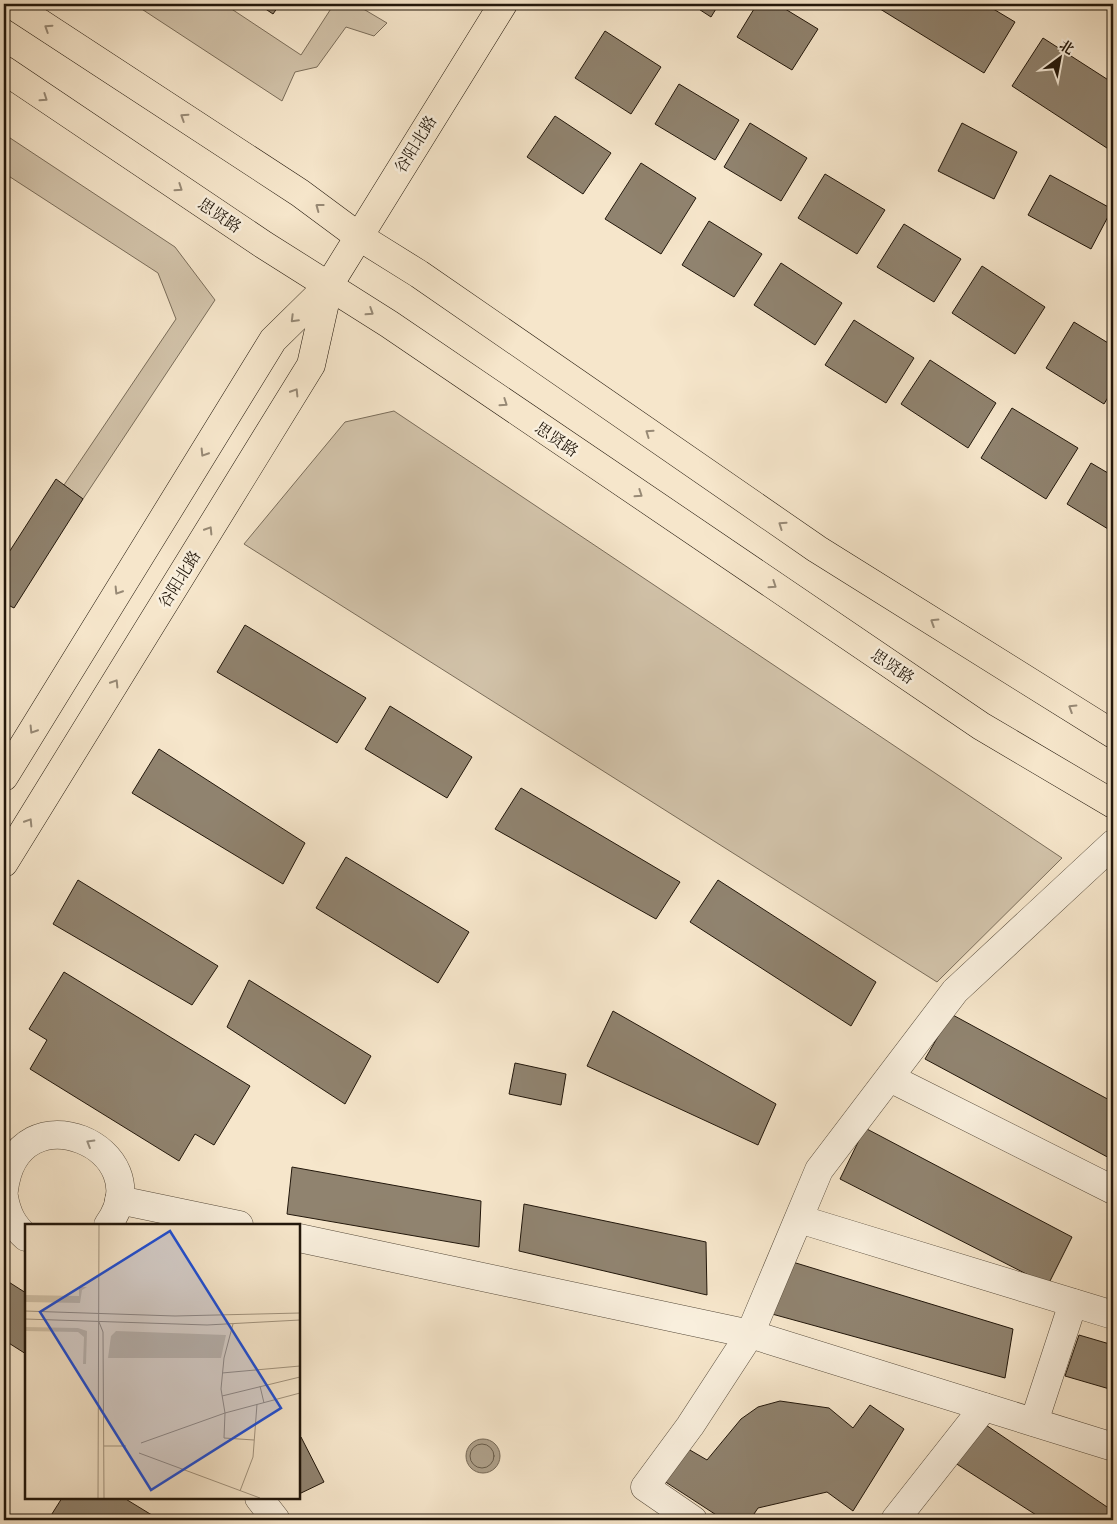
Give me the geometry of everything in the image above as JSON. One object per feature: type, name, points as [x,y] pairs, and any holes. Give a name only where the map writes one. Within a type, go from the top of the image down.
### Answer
[{"type":"main road","points":[[11,4],[300,193],[358,236],[419,274],[817,549],[1113,734]]},
{"type":"main road","name":"谷阳北路","points":[[4,777],[273,340],[329,285],[503,4]]},
{"type":"main road","name":"思贤路","points":[[4,70],[264,245],[329,285],[981,726],[1113,804]]},
{"type":"main road","name":"谷阳北路","points":[[4,863],[312,365],[329,285]]},
{"type":"lane","points":[[693,1520],[645,1487],[690,1426],[750,1334],[820,1170],[955,991],[1113,844]]},
{"type":"lane","points":[[890,1078],[1113,1190]]},
{"type":"lane","points":[[4,1190],[9,1155],[45,1136],[64,1134],[82,1138],[99,1148],[111,1163],[118,1180],[119,1200],[113,1218],[109,1224]]},
{"type":"lane","points":[[4,1197],[7,1213],[17,1229],[25,1236]]},
{"type":"lane","points":[[119,1200],[234,1224]]},
{"type":"lane","points":[[799,1219],[1113,1315]]},
{"type":"lane","points":[[300,1238],[750,1334],[1113,1447]]},
{"type":"lane","points":[[1034,1422],[1073,1303]]},
{"type":"lane","points":[[895,1520],[984,1407]]},
{"type":"lane","points":[[259,1499],[276,1520]]},
{"type":"shaded area","points":[[134,4],[224,4],[301,55],[334,4],[355,4],[387,23],[374,36],[346,27],[317,67],[295,72],[282,101]]},
{"type":"shaded area","points":[[4,134],[175,247],[215,300],[83,499],[64,485],[176,319],[158,273],[4,173]]},
{"type":"shaded area","points":[[394,411],[1062,858],[937,982],[244,544],[345,422]]},
{"type":"water","points":[[483,1439],[495,1444],[500,1456],[495,1468],[483,1473],[471,1468],[466,1456],[471,1444]]},
{"type":"building","points":[[258,4],[280,4],[273,14]]},
{"type":"building","points":[[691,4],[719,4],[711,17]]},
{"type":"building","points":[[757,4],[777,4],[818,29],[792,70],[737,37]]},
{"type":"building","points":[[872,4],[985,4],[1015,22],[984,73]]},
{"type":"building","points":[[605,31],[661,67],[631,114],[575,78]]},
{"type":"building","points":[[1043,38],[1113,83],[1113,152],[1012,86]]},
{"type":"building","points":[[679,84],[739,120],[715,160],[655,124]]},
{"type":"building","points":[[555,116],[611,153],[583,194],[527,157]]},
{"type":"building","points":[[750,123],[807,158],[781,201],[724,167]]},
{"type":"building","points":[[962,123],[1017,152],[994,199],[938,171]]},
{"type":"building","points":[[641,163],[696,198],[661,254],[605,219]]},
{"type":"building","points":[[825,174],[885,210],[857,254],[798,218]]},
{"type":"building","points":[[1050,175],[1112,209],[1091,249],[1028,215]]},
{"type":"building","points":[[709,221],[762,254],[734,297],[682,265]]},
{"type":"building","points":[[904,224],[961,259],[934,302],[877,267]]},
{"type":"building","points":[[781,263],[842,303],[815,345],[754,305]]},
{"type":"building","points":[[982,266],[1045,307],[1015,354],[952,313]]},
{"type":"building","points":[[854,320],[914,358],[886,403],[825,365]]},
{"type":"building","points":[[1074,322],[1113,346],[1113,389],[1104,404],[1046,368]]},
{"type":"building","points":[[930,360],[996,403],[968,448],[901,404]]},
{"type":"building","points":[[1012,408],[1078,448],[1046,499],[981,458]]},
{"type":"building","points":[[1091,463],[1113,476],[1113,532],[1067,504]]},
{"type":"building","points":[[56,479],[83,499],[14,608],[4,603],[4,560]]},
{"type":"building","points":[[245,625],[366,698],[337,743],[217,672]]},
{"type":"building","points":[[390,706],[472,757],[447,798],[365,749]]},
{"type":"building","points":[[159,749],[305,843],[283,884],[132,793]]},
{"type":"building","points":[[521,788],[680,882],[656,919],[495,829]]},
{"type":"building","points":[[346,857],[469,932],[438,983],[316,908]]},
{"type":"building","points":[[78,880],[218,966],[192,1005],[53,924]]},
{"type":"building","points":[[718,880],[876,982],[851,1026],[690,922]]},
{"type":"building","points":[[64,972],[250,1086],[214,1145],[195,1134],[179,1161],[30,1069],[47,1040],[29,1029]]},
{"type":"building","points":[[249,980],[371,1056],[345,1104],[227,1027]]},
{"type":"building","points":[[613,1011],[776,1104],[758,1145],[587,1066]]},
{"type":"building","points":[[951,1014],[1113,1102],[1113,1160],[925,1059]]},
{"type":"building","points":[[515,1063],[566,1074],[561,1105],[509,1094]]},
{"type":"building","points":[[865,1128],[1072,1237],[1048,1285],[840,1179]]},
{"type":"building","points":[[292,1167],[481,1201],[479,1247],[287,1214]]},
{"type":"building","points":[[524,1204],[706,1242],[707,1295],[519,1251]]},
{"type":"building","points":[[786,1260],[1013,1329],[1005,1378],[772,1314]]},
{"type":"building","points":[[4,1279],[25,1292],[25,1353],[4,1340]]},
{"type":"building","points":[[1079,1335],[1113,1345],[1113,1390],[1065,1376]]},
{"type":"building","points":[[780,1401],[829,1408],[853,1428],[870,1405],[904,1429],[853,1511],[827,1492],[758,1508],[750,1520],[724,1520],[661,1479],[683,1446],[707,1460],[741,1419],[758,1407]]},
{"type":"building","points":[[980,1421],[1113,1511],[1113,1520],[1044,1520],[952,1461]]},
{"type":"building","points":[[300,1438],[324,1482],[300,1494]]},
{"type":"building","points":[[61,1499],[126,1499],[160,1520],[54,1520],[50,1517]]}]
